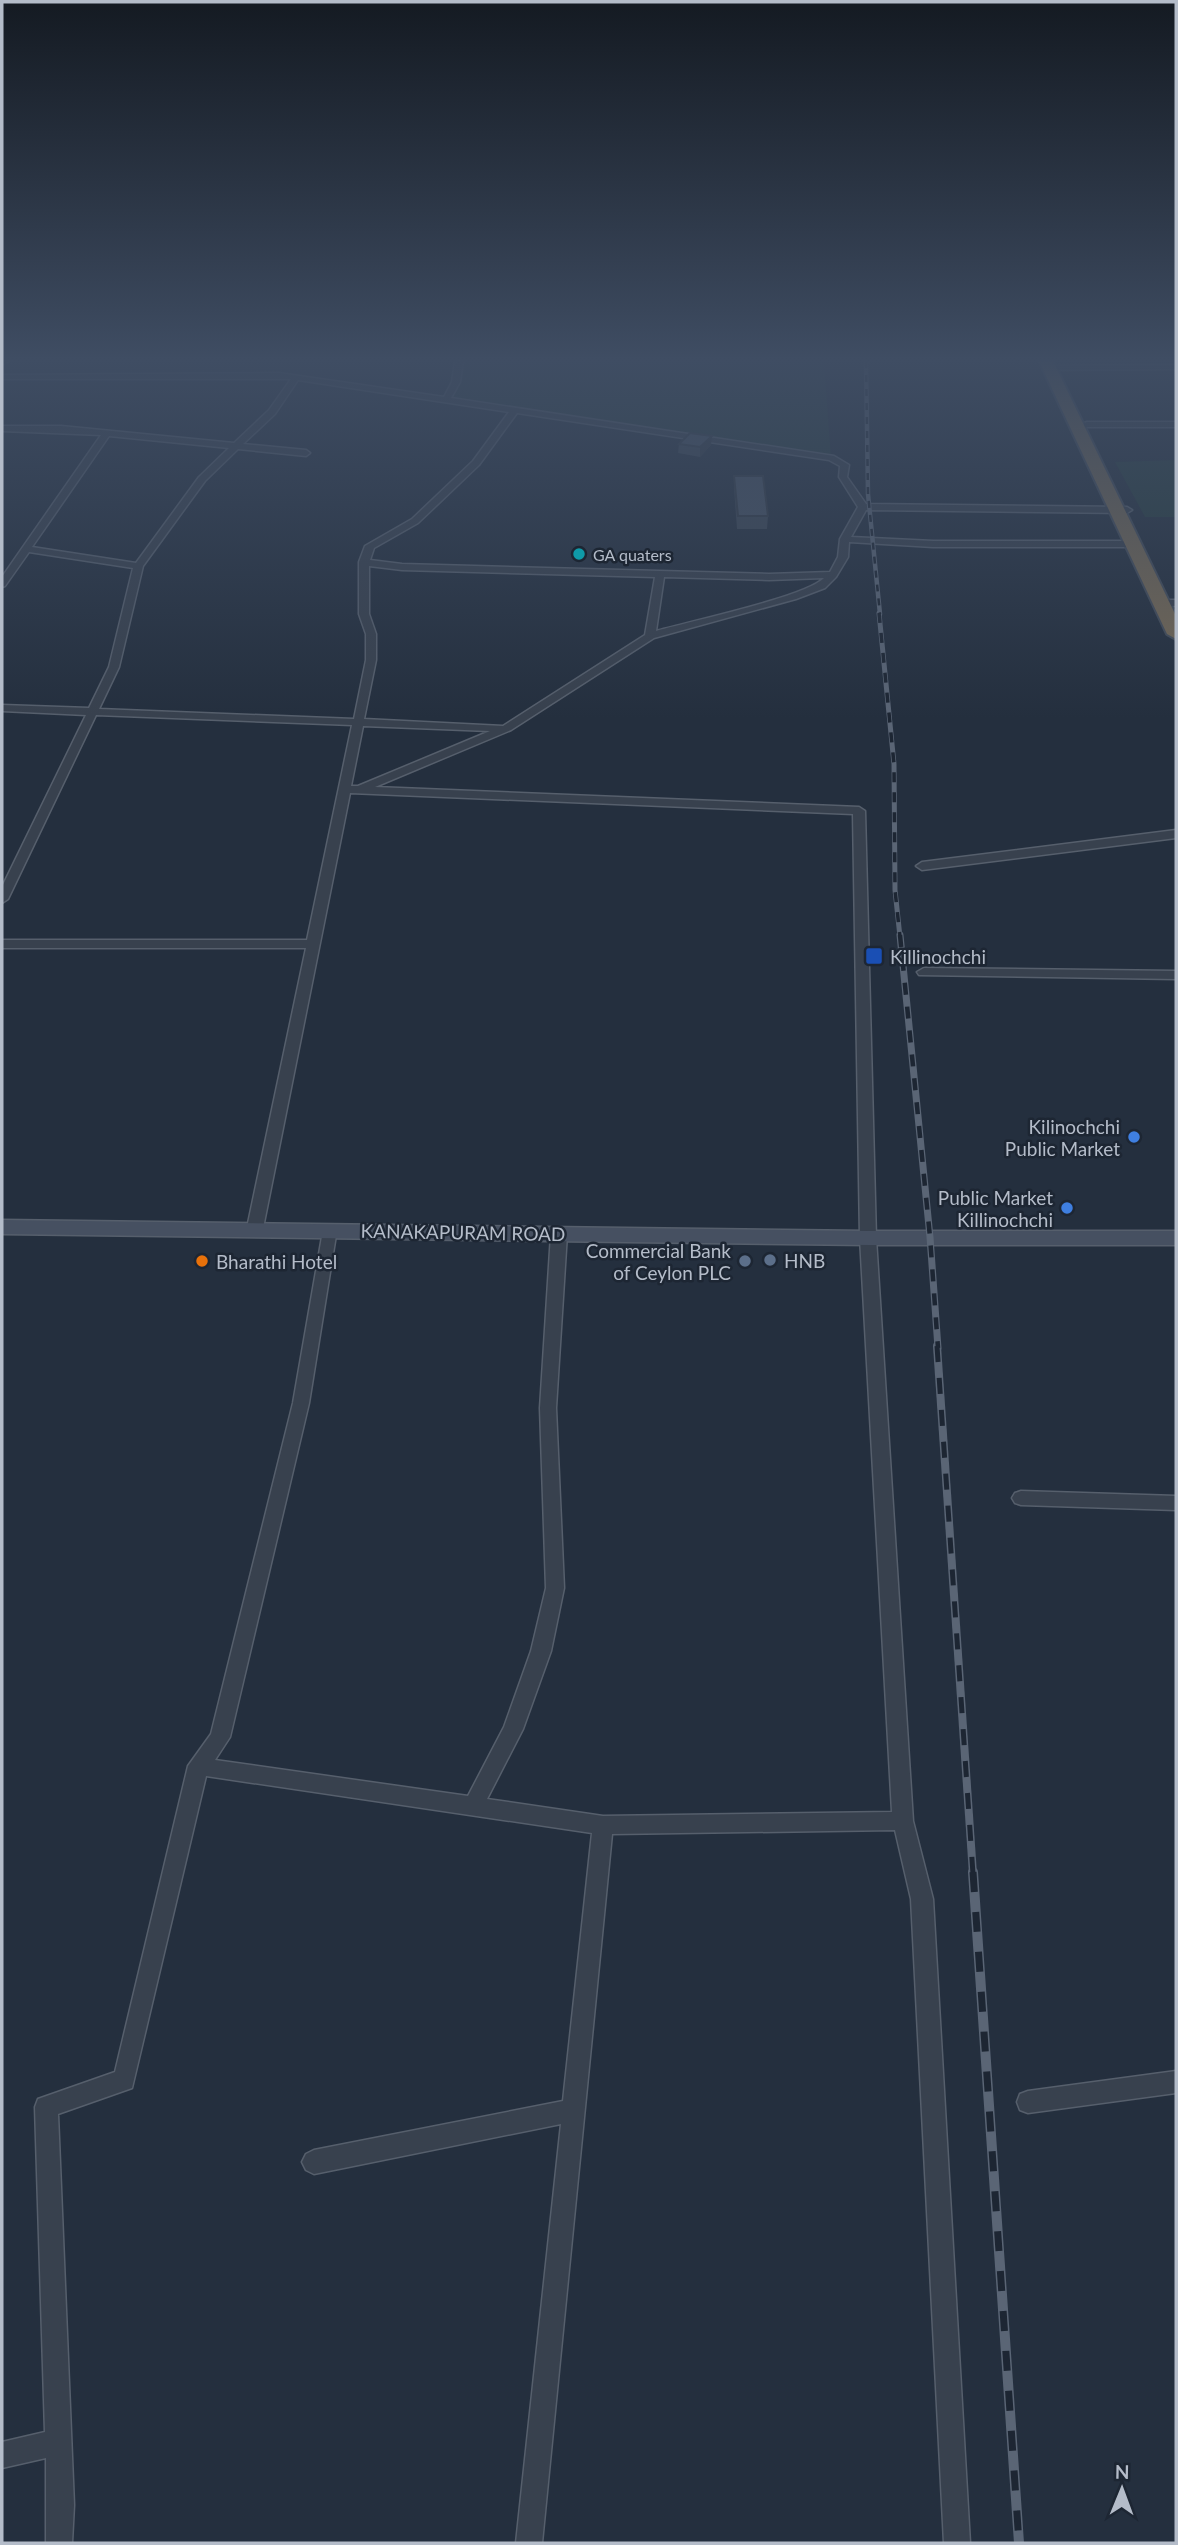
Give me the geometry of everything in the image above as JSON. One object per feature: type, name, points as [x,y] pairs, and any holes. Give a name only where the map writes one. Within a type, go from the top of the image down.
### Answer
[{"type":"highway","points":[[1107,480],[1171,605],[1176,635]]},
{"type":"highway","points":[[1109,480],[1133,544],[1171,605]]},
{"type":"street","points":[[2,584],[75,480]]},
{"type":"street","points":[[2,899],[114,667],[138,566],[201,480]]},
{"type":"street","points":[[255,1228],[312,944],[350,790],[357,724],[371,660],[371,634],[364,614],[364,562],[370,546],[415,521],[458,480]]},
{"type":"street","points":[[845,480],[863,507]]},
{"type":"street","points":[[863,507],[1121,510]]},
{"type":"street","points":[[350,790],[507,728],[650,636],[792,597],[822,586],[834,575],[843,557],[845,538],[863,507]]},
{"type":"street","points":[[845,538],[933,544],[1133,544]]},
{"type":"street","points":[[26,550],[138,566]]},
{"type":"street","points":[[364,562],[402,567],[660,574],[834,575]]},
{"type":"street","points":[[650,636],[660,574]]},
{"type":"street","points":[[2,708],[507,728]]},
{"type":"street","points":[[350,790],[859,811],[868,1238],[903,1821],[922,1899],[957,2543]]},
{"type":"street","points":[[922,866],[1176,834]]},
{"type":"street","points":[[2,944],[312,944]]},
{"type":"street","points":[[925,972],[1176,975]]},
{"type":"street","name":"KANAKAPURAM ROAD","points":[[2,1227],[255,1228],[868,1238],[1176,1238]]},
{"type":"street","points":[[59,2543],[61,2505],[46,2107],[124,2080],[198,1766],[220,1737],[302,1403],[329,1229]]},
{"type":"street","points":[[473,1806],[513,1729],[541,1651],[555,1588],[548,1408],[559,1234]]},
{"type":"street","points":[[1021,1498],[1176,1503]]},
{"type":"street","points":[[198,1766],[603,1825],[903,1821]]},
{"type":"street","points":[[529,2543],[603,1825]]},
{"type":"street","points":[[1028,2102],[1176,2082]]},
{"type":"street","points":[[314,2162],[574,2110]]},
{"type":"street","points":[[2,2455],[59,2442]]},
{"type":"green space","points":[[1125,480],[1176,480],[1176,517],[1145,517]]},
{"type":"building","points":[[734,480],[763,480],[768,516],[738,516]]},
{"type":"railway","points":[[868,480],[880,614]]},
{"type":"railway","points":[[879,613],[894,764],[895,890],[900,937]]},
{"type":"railway","points":[[900,935],[930,1237],[938,1348]]},
{"type":"railway","points":[[937,1346],[973,1874]]},
{"type":"railway","points":[[973,1872],[1019,2543]]},
{"type":"place","name":"GA quaters","points":[[579,554]]},
{"type":"place","name":"Killinochchi","points":[[874,956]]},
{"type":"place","name":"Kilinochchi Public Market","points":[[1134,1137]]},
{"type":"place","name":"Public Market Killinochchi","points":[[1067,1208]]},
{"type":"place","name":"HNB","points":[[770,1260]]},
{"type":"place","name":"Bharathi Hotel","points":[[202,1261]]},
{"type":"place","name":"Commercial Bank of Ceylon PLC","points":[[745,1261]]}]
